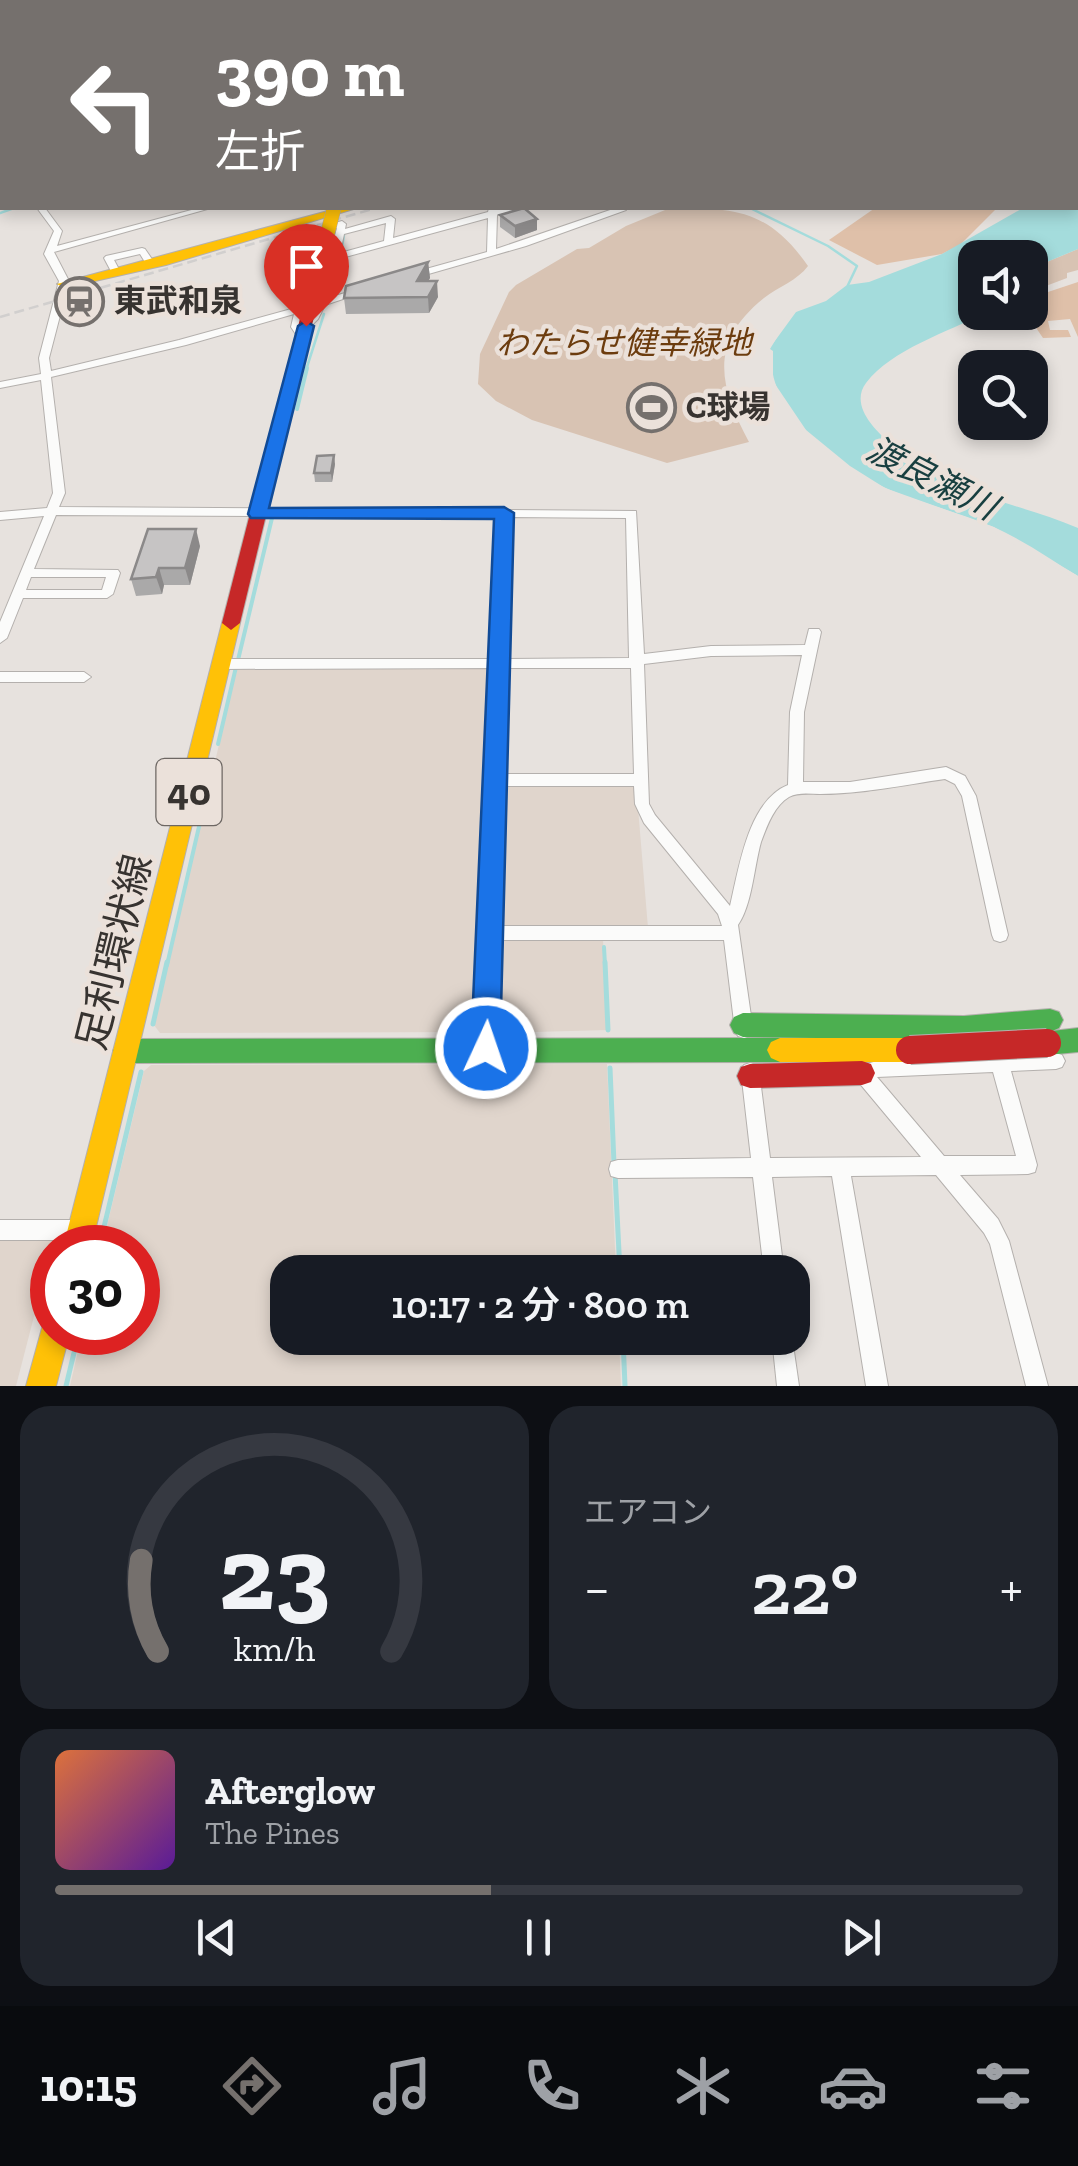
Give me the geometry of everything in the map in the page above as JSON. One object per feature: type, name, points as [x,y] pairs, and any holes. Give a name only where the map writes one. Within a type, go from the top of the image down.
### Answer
[{"type":"main road","points":[[64,284],[151,265],[333,210]]},
{"type":"main road","name":"足利環状線","points":[[82,1225],[336,210]]},
{"type":"main road","points":[[743,1025],[989,1026],[1050,1020]]},
{"type":"main road","points":[[126,1050],[1052,1052],[1078,1040]]},
{"type":"main road","points":[[750,1076],[862,1073]]},
{"type":"main road","points":[[41,1386],[49,1355]]},
{"type":"street","points":[[41,210],[58,234],[49,251]]},
{"type":"street","points":[[49,251],[200,210]]},
{"type":"street","points":[[326,260],[493,210],[492,252]]},
{"type":"street","points":[[398,280],[617,210]]},
{"type":"street","points":[[340,234],[391,219],[388,242]]},
{"type":"street","points":[[308,317],[316,231],[342,224],[326,260]]},
{"type":"street","points":[[0,638],[59,493],[45,350],[64,284],[49,251]]},
{"type":"street","points":[[0,386],[308,317],[379,286]]},
{"type":"street","points":[[0,516],[54,511],[632,514],[640,780],[645,812],[724,910],[731,928],[772,1255]]},
{"type":"street","points":[[486,1048],[504,513]]},
{"type":"street","points":[[20,594],[107,594],[114,573],[28,573]]},
{"type":"street","points":[[795,788],[797,712],[814,632]]},
{"type":"street","points":[[221,664],[635,662],[711,652],[808,650]]},
{"type":"street","points":[[0,677],[84,677]]},
{"type":"street","points":[[731,928],[750,853],[778,796],[795,788],[850,788],[946,774],[960,780],[970,796],[1000,935]]},
{"type":"street","points":[[496,780],[640,780]]},
{"type":"street","points":[[490,933],[731,928]]},
{"type":"street","points":[[618,1169],[1028,1165],[989,1026]]},
{"type":"street","points":[[1036,1386],[999,1241],[942,1166],[862,1073],[878,1069],[1000,1065],[1052,1052]]},
{"type":"street","points":[[840,1167],[876,1386]]},
{"type":"street","points":[[0,1230],[30,1233]]},
{"type":"street","points":[[784,1355],[788,1386]]},
{"type":"shaded area","points":[[872,210],[995,210],[965,240],[958,240],[958,246],[942,254],[877,265],[829,240]]},
{"type":"shaded area","points":[[1078,282],[1078,337],[1070,319],[1048,321],[1048,292]]},
{"type":"shaded area","points":[[1048,321],[1050,330],[1068,330],[1071,337],[1043,338],[1038,330],[1048,330]]},
{"type":"shaded area","points":[[237,667],[493,667],[480,1023],[471,1032],[160,1033],[154,1025]]},
{"type":"shaded area","points":[[508,784],[636,784],[648,928],[506,927],[497,920],[501,789]]},
{"type":"shaded area","points":[[503,939],[603,939],[607,1030],[502,1033],[495,1025],[495,946]]},
{"type":"shaded area","points":[[607,1064],[615,1255],[270,1255],[270,1355],[620,1355],[621,1386],[70,1386],[77,1355],[160,1355],[160,1225],[107,1225],[144,1071],[151,1065]]},
{"type":"shaded area","points":[[30,1239],[30,1332],[16,1386],[0,1386],[0,1240]]},
{"type":"green space","name":"わたらせ健幸緑地","points":[[665,210],[732,211],[779,233],[808,266],[746,315],[727,349],[726,384],[749,442],[667,463],[532,420],[496,401],[478,384],[480,354],[509,292],[577,249],[589,248],[626,226]]},
{"type":"green space","points":[[1078,249],[1078,270],[1048,285],[1048,262]]},
{"type":"water","name":"渡良瀬川","points":[[1019,210],[1078,210],[1078,249],[1048,262],[1048,240],[967,240]]},
{"type":"water","name":"渡良瀬川","points":[[958,245],[958,325],[921,342],[877,371],[866,383],[861,397],[864,412],[887,440],[947,480],[1078,528],[1078,576],[1002,531],[872,481],[830,452],[793,415],[780,394],[773,373],[773,352],[769,349],[796,312],[826,301],[847,285],[869,282]]},
{"type":"pier","points":[[806,304],[789,317],[770,349],[773,381],[806,430],[885,488],[994,527],[1078,576],[1078,581],[992,532],[882,492],[803,434],[769,383],[764,349],[792,309]]},
{"type":"building","points":[[526,210],[537,219],[515,226],[500,215]]},
{"type":"building","points":[[428,262],[417,281],[437,281],[428,297],[344,298],[346,286]]},
{"type":"building","points":[[334,455],[331,473],[314,473],[317,456]]},
{"type":"building","points":[[148,529],[196,529],[185,568],[159,568],[156,577],[131,579]]},
{"type":"waterway","points":[[0,213],[8,210]]},
{"type":"waterway","points":[[754,210],[828,246],[857,266],[848,285]]},
{"type":"waterway","points":[[341,253],[344,235]]},
{"type":"waterway","points":[[306,370],[324,314]]},
{"type":"waterway","points":[[297,409],[307,368]]},
{"type":"waterway","points":[[238,660],[272,518]]},
{"type":"waterway","points":[[218,744],[236,667]]},
{"type":"waterway","points":[[167,965],[207,792]]},
{"type":"waterway","points":[[604,947],[605,965]]},
{"type":"waterway","points":[[153,1024],[167,962]]},
{"type":"waterway","points":[[605,962],[608,1030]]},
{"type":"waterway","points":[[610,1068],[614,1164]]},
{"type":"waterway","points":[[104,1225],[141,1072]]},
{"type":"waterway","points":[[615,1173],[619,1255]]},
{"type":"waterway","points":[[66,1386],[73,1355]]},
{"type":"waterway","points":[[624,1355],[625,1386]]},
{"type":"railway","points":[[0,317],[369,210]]},
{"type":"traffic: fast","points":[[743,1025],[964,1028],[1050,1020]]},
{"type":"traffic: fast","points":[[1047,1043],[1078,1040]]},
{"type":"traffic: fast","points":[[126,1051],[780,1050]]},
{"type":"traffic: slow","points":[[320,263],[333,210]]},
{"type":"traffic: slow","points":[[64,284],[161,262],[344,210]]},
{"type":"traffic: slow","points":[[83,1225],[231,623]]},
{"type":"traffic: slow","points":[[780,1050],[910,1050]]},
{"type":"traffic: slow","points":[[41,1386],[49,1355]]},
{"type":"traffic: jam","points":[[231,623],[320,263]]},
{"type":"traffic: jam","points":[[910,1050],[1047,1043]]},
{"type":"traffic: jam","points":[[750,1076],[862,1073]]},
{"type":"place","name":"東武和泉","points":[[79,301]]},
{"type":"place","name":"C球場","points":[[651,407]]},
{"type":"route","points":[[306,326],[258,514],[504,513],[486,1048]]}]
